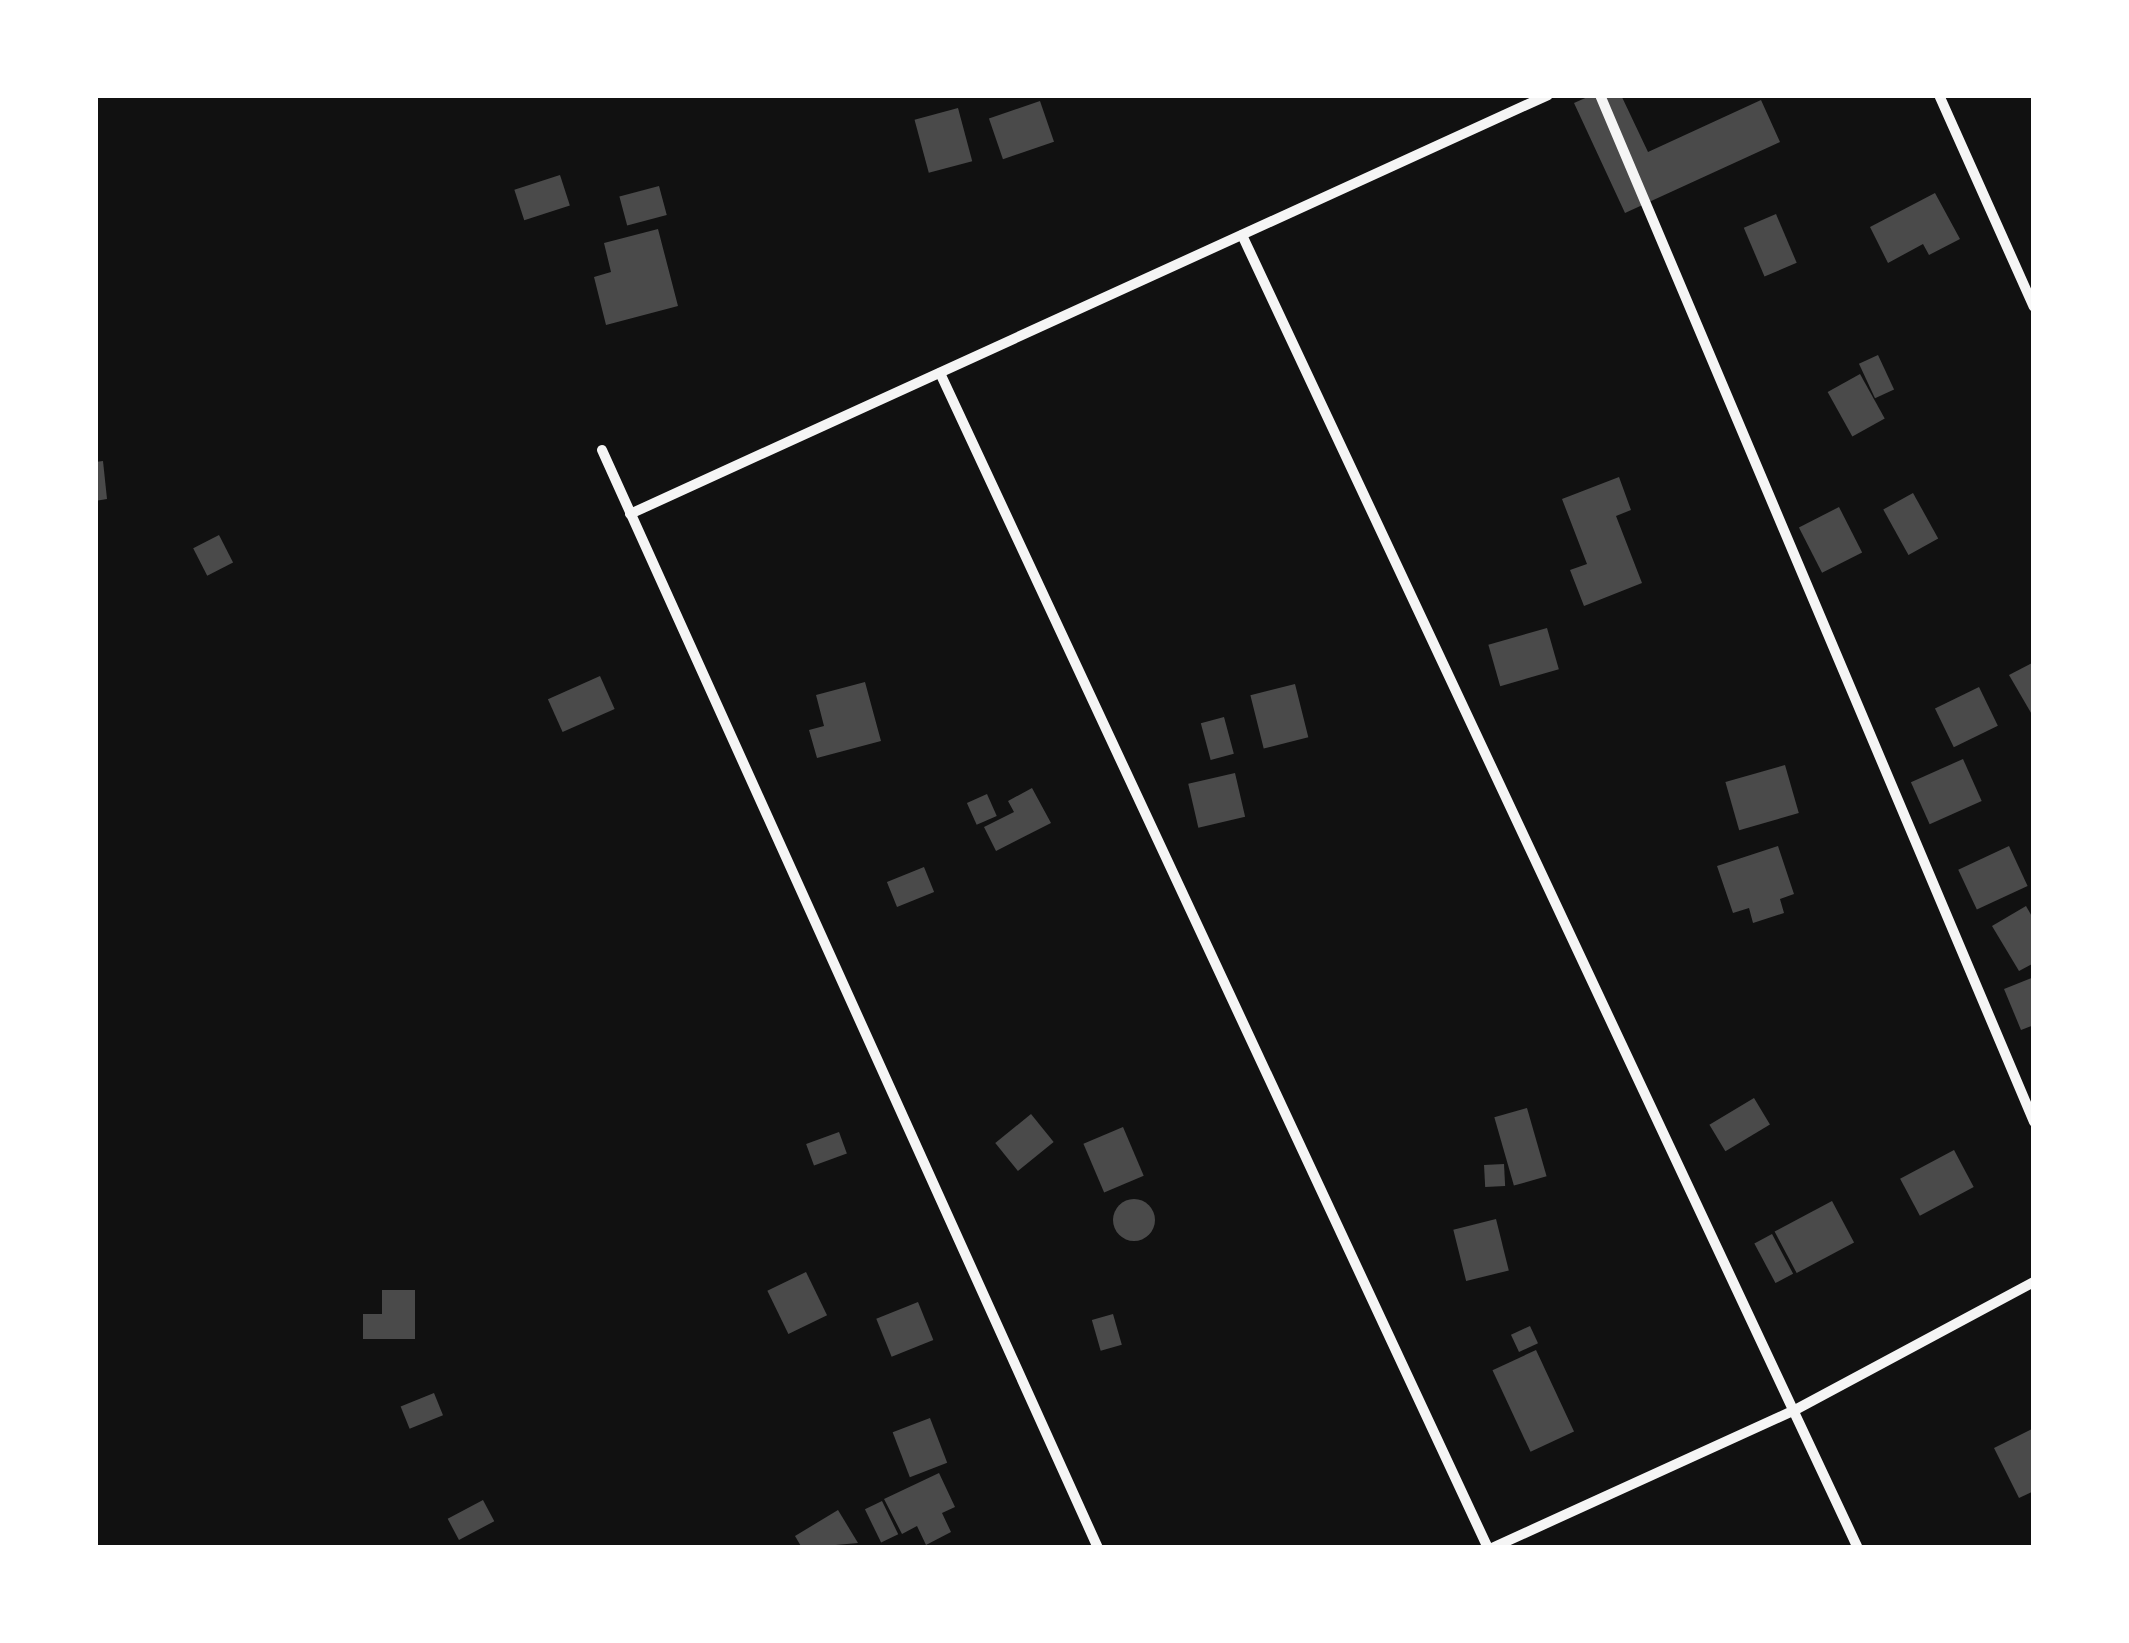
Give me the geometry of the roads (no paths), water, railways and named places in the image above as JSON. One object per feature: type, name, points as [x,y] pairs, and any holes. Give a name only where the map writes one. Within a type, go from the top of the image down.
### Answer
[{"type":"street","points":[[630,514],[1548,95]]},
{"type":"street","points":[[1600,95],[2034,1122]]},
{"type":"street","points":[[1939,95],[2034,307]]},
{"type":"street","points":[[1242,235],[1858,1548]]},
{"type":"street","points":[[940,374],[1490,1548],[1795,1410],[2034,1282]]},
{"type":"street","points":[[602,450],[1098,1548]]}]
